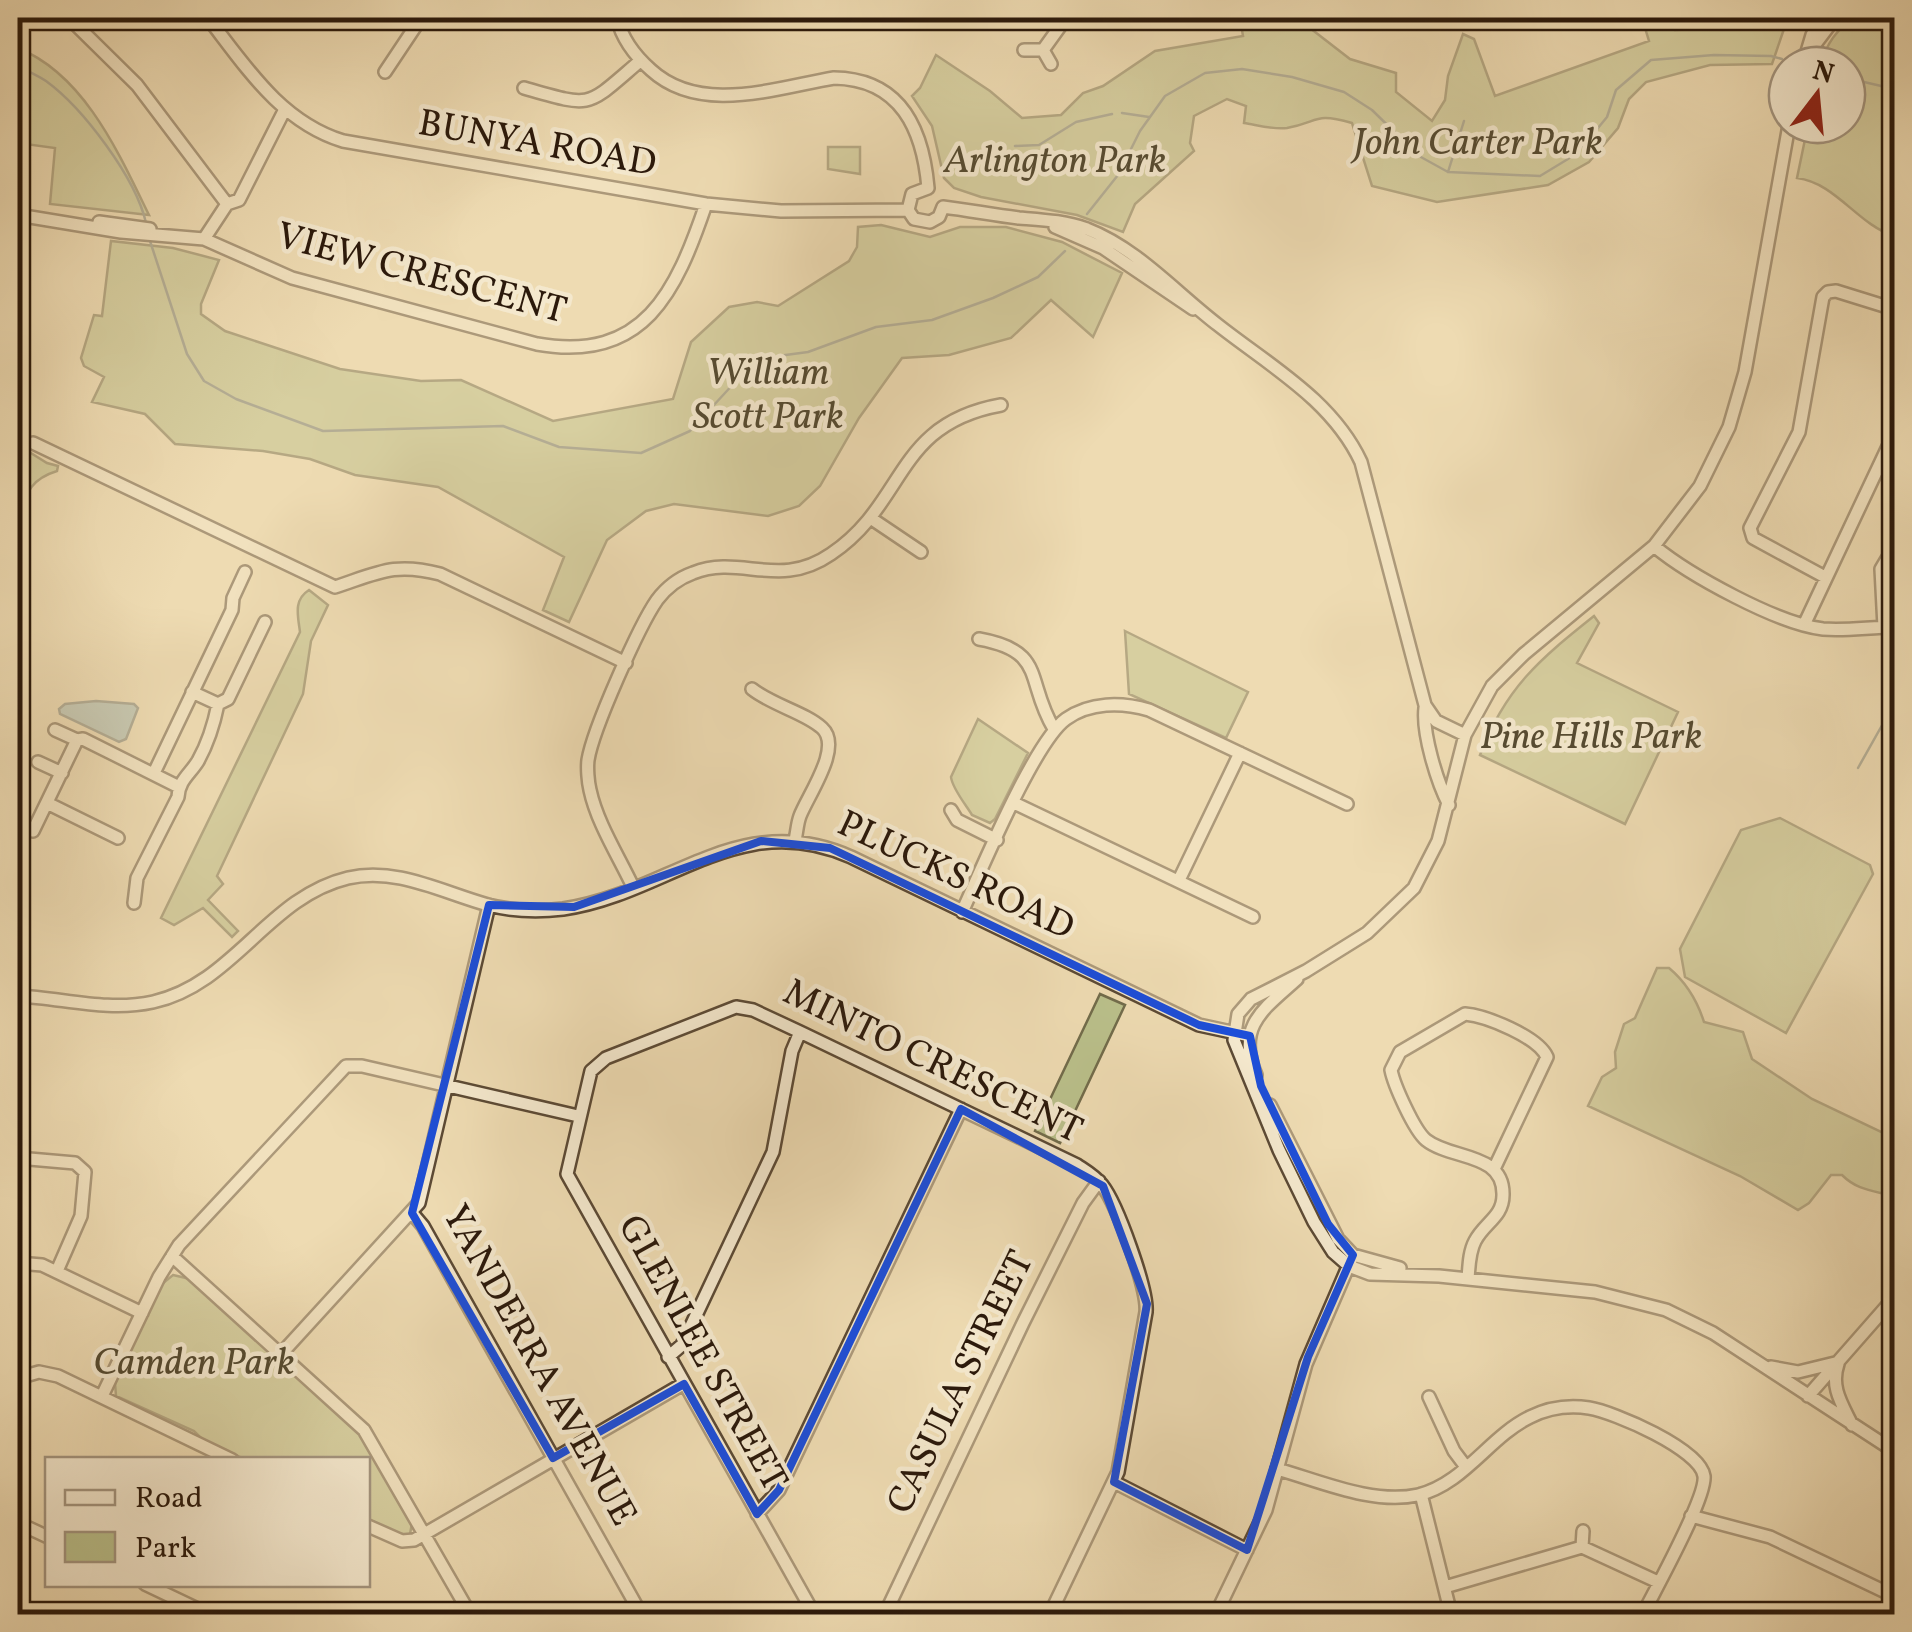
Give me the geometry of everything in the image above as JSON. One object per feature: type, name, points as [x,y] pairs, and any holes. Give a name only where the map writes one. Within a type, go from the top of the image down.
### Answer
[{"type":"street","points":[[69,18],[138,86],[226,204]]},
{"type":"street","name":"BUNYA ROAD","points":[[208,18],[284,111],[326,136],[355,144],[706,204],[781,211],[908,210]]},
{"type":"street","points":[[385,72],[421,18]]},
{"type":"street","points":[[617,18],[629,47],[640,61],[660,79],[700,94],[728,96],[834,78],[872,87],[904,110],[915,126],[922,143],[928,188]]},
{"type":"street","points":[[1043,50],[1066,18]]},
{"type":"street","points":[[1483,18],[1487,22],[1538,18]]},
{"type":"street","points":[[1809,45],[1823,18]]},
{"type":"street","points":[[1816,45],[1835,18]]},
{"type":"street","points":[[1024,50],[1043,50]]},
{"type":"street","points":[[1043,50],[1051,64]]},
{"type":"street","points":[[524,88],[584,103],[599,97],[640,61]]},
{"type":"street","name":"VIEW CRESCENT","points":[[204,238],[226,204],[239,200],[284,111]]},
{"type":"street","points":[[1786,145],[1745,372],[1729,427],[1700,486],[1654,546],[1511,665],[1492,686],[1466,735],[1449,805],[1429,862],[1404,900],[1368,932],[1306,971],[1251,998],[1238,1014],[1234,1034],[1238,1054],[1327,1245],[1370,1274],[1439,1276],[1633,1299],[1689,1320],[1894,1451]]},
{"type":"street","points":[[928,188],[937,192],[943,207],[939,217],[930,222],[914,219],[908,210],[912,194],[928,188]]},
{"type":"street","name":"VIEW CRESCENT","points":[[18,216],[204,238],[292,278],[537,344],[586,347],[617,340],[655,313],[668,294],[706,204]]},
{"type":"street","points":[[943,207],[1051,220],[1086,228],[1108,239],[1312,396],[1353,445],[1361,462],[1425,705],[1424,720],[1442,791],[1449,805]]},
{"type":"street","points":[[1825,577],[1753,538],[1750,528],[1799,432],[1823,298],[1836,290],[1894,309]]},
{"type":"street","points":[[633,887],[590,791],[588,762],[595,736],[652,609],[675,582],[711,567],[766,573],[803,570],[833,554],[872,518],[925,440],[949,420],[1002,405]]},
{"type":"street","points":[[1804,625],[1894,434]]},
{"type":"street","points":[[33,443],[335,587],[396,567],[428,571],[626,663]]},
{"type":"street","points":[[872,518],[921,552]]},
{"type":"street","points":[[1654,546],[1715,585],[1804,625],[1826,629],[1889,627],[1881,570],[1894,547]]},
{"type":"street","points":[[154,773],[232,610],[245,572]]},
{"type":"street","points":[[218,704],[228,699],[264,622]]},
{"type":"street","points":[[979,639],[1002,643],[1022,654],[1054,729]]},
{"type":"street","points":[[752,689],[765,700],[824,728],[830,742],[800,816],[796,840]]},
{"type":"street","points":[[192,692],[218,704]]},
{"type":"street","points":[[134,903],[138,878],[178,796],[179,786],[197,762],[212,730],[218,704]]},
{"type":"street","points":[[962,912],[1047,736],[1081,711],[1116,704],[1148,710],[1347,804]]},
{"type":"street","points":[[1425,705],[1436,721],[1466,735]]},
{"type":"street","points":[[55,730],[83,739],[179,786]]},
{"type":"street","points":[[34,832],[78,740]]},
{"type":"street","points":[[1178,880],[1240,753]]},
{"type":"street","points":[[38,762],[62,774]]},
{"type":"street","points":[[47,804],[118,838]]},
{"type":"street","points":[[1014,804],[1253,917]]},
{"type":"street","points":[[952,810],[957,820],[996,840]]},
{"type":"street","name":"PLUCKS ROAD","points":[[18,996],[83,1005],[129,1006],[181,993],[227,964],[296,899],[345,879],[392,876],[488,905],[557,910],[590,903],[739,846],[796,840],[830,848],[1199,1026],[1250,1036]]},
{"type":"street","name":"YANDERRA AVENUE","points":[[488,905],[421,1196],[412,1213],[423,1226],[642,1614]]},
{"type":"street","points":[[1306,971],[1263,1008],[1250,1036],[1251,1062],[1328,1224],[1351,1261]]},
{"type":"street","name":"MINTO CRESCENT","points":[[578,1116],[591,1071],[600,1061],[728,1010],[747,1008],[1077,1165],[1099,1181],[1113,1204],[1147,1304],[1122,1458],[1050,1614]]},
{"type":"street","points":[[1468,1279],[1474,1243],[1503,1201],[1502,1182],[1494,1169],[1433,1144],[1423,1136],[1392,1075],[1393,1061],[1400,1052],[1465,1014],[1484,1018],[1536,1042],[1547,1057],[1494,1169]]},
{"type":"street","points":[[668,1356],[682,1344],[769,1164],[792,1050],[800,1032]]},
{"type":"street","points":[[102,1396],[172,1256],[342,1069],[362,1066],[578,1116]]},
{"type":"street","points":[[757,1514],[778,1490],[961,1109]]},
{"type":"street","name":"GLENLEE STREET","points":[[578,1116],[568,1158],[568,1180],[814,1614]]},
{"type":"street","points":[[18,1158],[85,1164],[81,1216],[57,1271]]},
{"type":"street","name":"CASULA STREET","points":[[885,1614],[1032,1306],[1083,1203],[1099,1181]]},
{"type":"street","points":[[281,1354],[412,1213]]},
{"type":"street","points":[[172,1256],[364,1430],[470,1614]]},
{"type":"street","points":[[1216,1614],[1266,1510],[1308,1357],[1351,1261]]},
{"type":"street","points":[[18,1263],[35,1263],[57,1271],[142,1313]]},
{"type":"street","points":[[1808,1396],[1894,1298]]},
{"type":"street","points":[[1758,1363],[1798,1372],[1838,1359]]},
{"type":"street","points":[[1838,1359],[1836,1393],[1852,1425]]},
{"type":"street","points":[[18,1378],[48,1373],[226,1457]]},
{"type":"street","points":[[370,1527],[402,1541],[424,1534],[684,1384]]},
{"type":"street","points":[[1430,1396],[1455,1454],[1466,1468]]},
{"type":"street","points":[[1277,1468],[1378,1496],[1421,1494],[1442,1485],[1534,1415],[1562,1408],[1593,1409],[1626,1420],[1695,1458],[1704,1481],[1643,1614]]},
{"type":"street","points":[[1114,1482],[1247,1550]]},
{"type":"street","points":[[1421,1494],[1452,1614]]},
{"type":"street","points":[[1690,1516],[1770,1537],[1894,1596]]},
{"type":"street","points":[[18,1523],[45,1536]]},
{"type":"street","points":[[1582,1547],[1583,1531]]},
{"type":"street","points":[[1445,1587],[1582,1547],[1658,1582]]},
{"type":"street","points":[[152,1587],[208,1614]]},
{"type":"highlighted area","points":[[761,841],[830,848],[1199,1025],[1250,1036],[1261,1086],[1328,1224],[1353,1255],[1308,1357],[1247,1550],[1114,1482],[1147,1304],[1103,1186],[961,1109],[779,1490],[757,1514],[684,1384],[553,1458],[412,1213],[489,905],[574,907]]},
{"type":"green space","name":"John Carter Park","points":[[1240,18],[1297,18],[1350,59],[1396,73],[1396,92],[1432,121],[1445,100],[1448,76],[1463,34],[1474,39],[1495,96],[1649,41],[1642,18],[1669,18],[1675,30],[1785,26],[1778,45],[1767,45],[1767,64],[1710,65],[1646,82],[1629,99],[1618,128],[1589,162],[1548,185],[1437,202],[1372,186],[1352,123],[1323,118],[1298,126],[1271,128],[1244,123],[1246,106],[1227,99],[1194,116],[1190,143],[1194,151],[1135,204],[1123,232],[1077,215],[981,197],[954,188],[944,178],[932,126],[912,96],[936,55],[1022,118],[1061,115],[1083,93],[1103,86],[1155,51],[1243,36]]},
{"type":"green space","points":[[1856,18],[1894,31],[1894,236],[1869,223],[1823,187],[1797,178],[1804,145],[1867,145],[1867,45],[1829,45]]},
{"type":"green space","points":[[18,48],[42,60],[81,97],[112,142],[149,215],[50,204],[55,148],[18,143]]},
{"type":"green space","points":[[828,147],[860,147],[860,174],[828,169]]},
{"type":"green space","name":"William Scott Park","points":[[881,225],[930,237],[960,227],[1006,227],[1062,242],[1122,273],[1093,337],[1051,300],[1011,338],[949,355],[902,358],[859,418],[820,486],[799,506],[768,516],[674,504],[646,511],[607,540],[569,622],[543,610],[564,557],[438,487],[355,475],[310,459],[263,451],[175,444],[145,414],[92,402],[104,377],[84,366],[81,358],[94,315],[102,316],[111,241],[173,248],[219,260],[201,304],[201,314],[225,331],[340,369],[421,381],[461,380],[553,421],[673,399],[691,342],[729,307],[757,302],[778,306],[849,261],[857,247],[858,227]]},
{"type":"green space","points":[[18,445],[58,466],[57,471],[31,488],[18,516]]},
{"type":"green space","points":[[309,590],[328,605],[311,641],[303,694],[217,876],[223,884],[208,900],[238,931],[232,937],[203,908],[174,925],[161,918],[300,632],[299,603]]},
{"type":"green space","name":"Pine Hills Park","points":[[1594,616],[1599,623],[1577,663],[1678,712],[1625,824],[1480,755],[1501,711],[1526,676]]},
{"type":"green space","points":[[1125,631],[1248,692],[1226,738],[1129,694]]},
{"type":"green space","points":[[978,719],[1028,753],[990,823],[972,815],[951,777]]},
{"type":"green space","points":[[1780,818],[1870,865],[1873,874],[1786,1033],[1685,977],[1680,949],[1741,830]]},
{"type":"green space","points":[[1657,968],[1669,968],[1681,980],[1695,999],[1704,1022],[1743,1032],[1752,1059],[1812,1099],[1894,1138],[1894,1188],[1890,1186],[1885,1194],[1857,1186],[1842,1175],[1831,1175],[1809,1203],[1798,1210],[1740,1176],[1588,1106],[1602,1077],[1616,1068],[1615,1052],[1624,1024],[1635,1018]]},
{"type":"green space","points":[[1100,994],[1125,1005],[1060,1143],[1035,1131]]},
{"type":"green space","name":"Camden Park","points":[[173,1275],[190,1279],[360,1435],[412,1523],[410,1534],[402,1535],[370,1520],[370,1457],[240,1457],[203,1440],[194,1431],[116,1396],[115,1383],[162,1284]]},
{"type":"water","points":[[65,704],[134,704],[138,708],[126,739],[119,742],[60,714],[59,709]]},
{"type":"waterway","points":[[1087,214],[1118,175],[1140,131],[1165,96],[1205,73],[1242,69],[1292,77],[1344,92],[1372,110],[1419,156],[1448,172],[1540,176],[1568,159],[1589,139],[1607,117],[1616,90],[1651,60],[1767,56]]},
{"type":"waterway","points":[[18,66],[61,93],[91,126],[120,165],[146,223]]},
{"type":"waterway","points":[[1867,83],[1894,89]]},
{"type":"waterway","points":[[1122,113],[1149,117]]},
{"type":"waterway","points":[[1015,146],[1039,145],[1076,122],[1112,114]]},
{"type":"waterway","points":[[1448,172],[1464,121]]},
{"type":"waterway","points":[[150,241],[187,354],[204,381],[236,399],[323,431],[503,426],[559,447],[641,453],[690,431],[748,368],[778,356],[808,352],[876,327],[932,320],[993,298],[1038,277],[1065,251]]},
{"type":"waterway","points":[[1858,768],[1894,704]]},
{"type":"park label","name":"Arlington Park","points":[[1055,162]]}]
